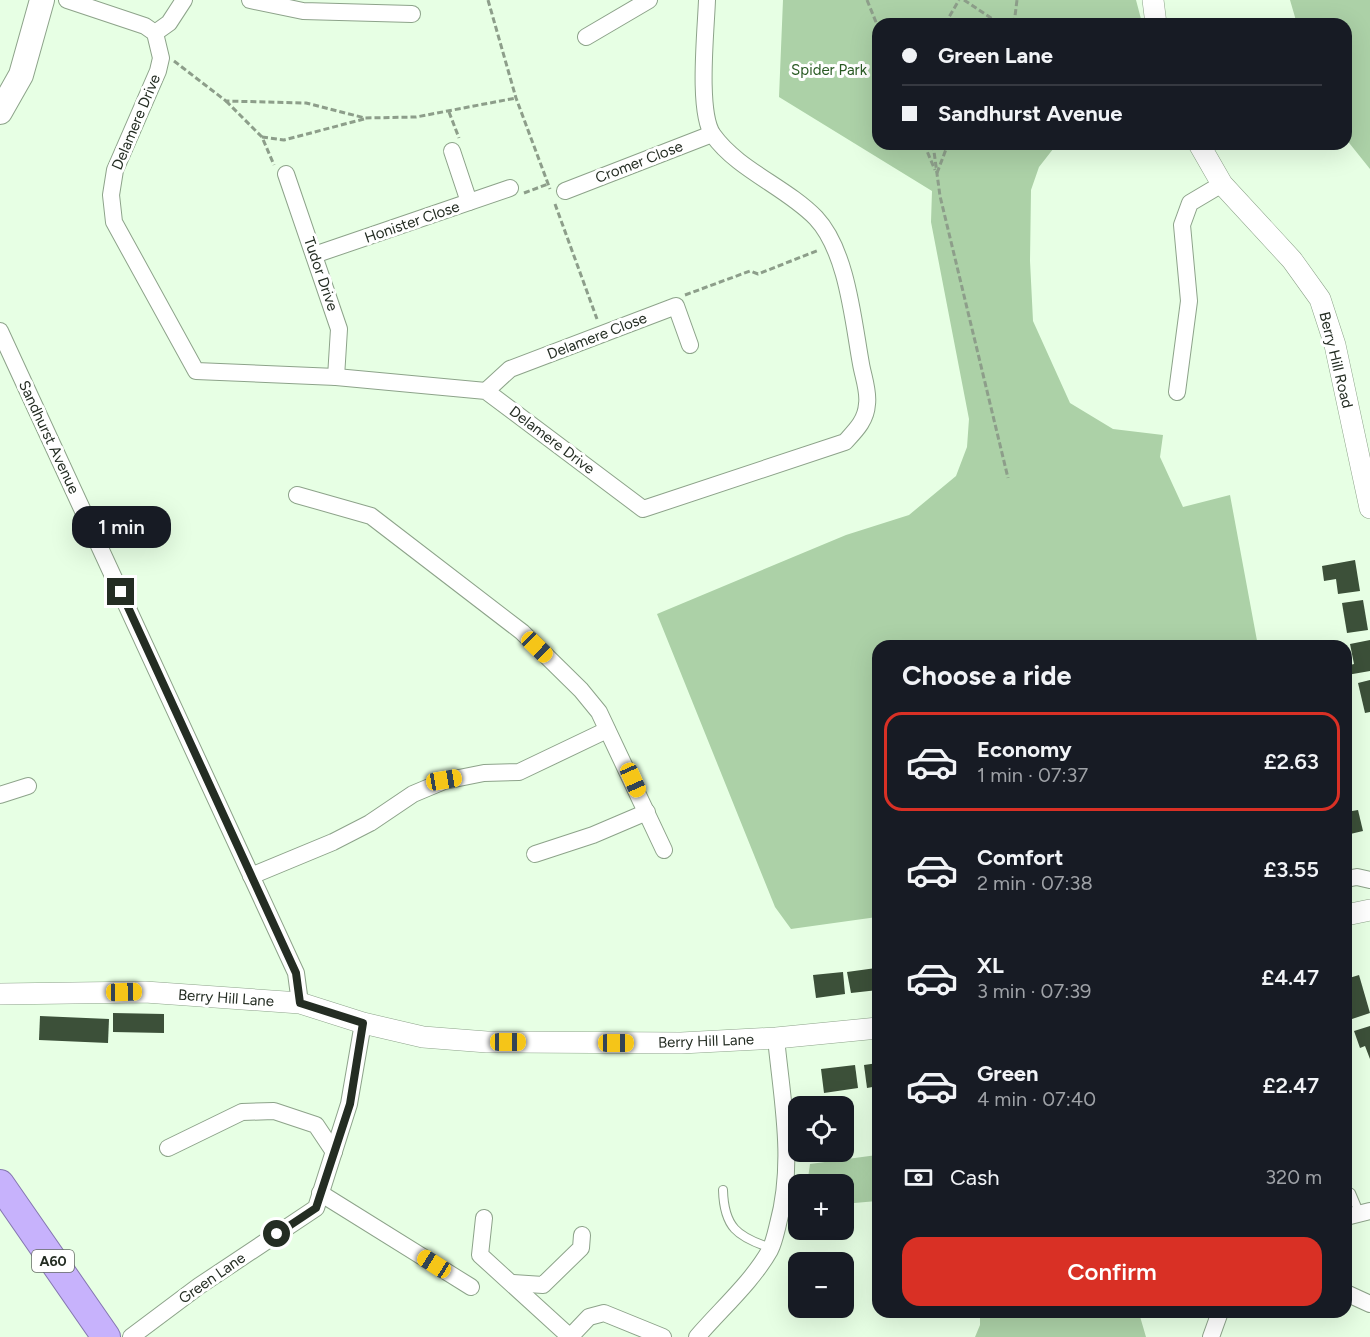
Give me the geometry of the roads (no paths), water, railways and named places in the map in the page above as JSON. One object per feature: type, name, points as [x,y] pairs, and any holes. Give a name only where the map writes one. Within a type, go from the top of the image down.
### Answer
[{"type":"highway","name":"A60","points":[[0,1184],[106,1337]]},
{"type":"main road","points":[[0,112],[21,75],[42,0]]},
{"type":"street","points":[[67,0],[144,26],[155,33],[169,23],[184,0]]},
{"type":"street","points":[[250,0],[303,11],[412,14]]},
{"type":"street","points":[[586,37],[649,0]]},
{"type":"street","name":"Delamere Drive","points":[[155,33],[161,58],[158,71],[115,170],[111,195],[114,222],[196,371],[336,377],[486,391],[643,509],[844,442],[860,427],[868,404],[847,281],[832,245],[817,219],[789,194],[734,156],[712,134],[704,109],[707,0]]},
{"type":"street","points":[[1153,0],[1155,18]]},
{"type":"street","name":"Cromer Close","points":[[565,191],[712,134]]},
{"type":"street","name":"Berry Hill Road","points":[[1203,150],[1222,184],[1292,260],[1320,299],[1335,345],[1370,508]]},
{"type":"street","points":[[452,151],[469,202]]},
{"type":"street","name":"Tudor Drive","points":[[286,174],[339,329],[336,377]]},
{"type":"street","points":[[1195,385],[1177,388],[1188,301],[1182,225],[1190,203],[1222,184]]},
{"type":"street","name":"Honister Close","points":[[314,255],[510,188]]},
{"type":"street","name":"Delamere Close","points":[[486,391],[510,369],[676,306],[690,345]]},
{"type":"street","name":"Sandhurst Avenue","points":[[0,331],[296,973],[300,1003]]},
{"type":"street","points":[[297,495],[371,516],[522,632],[573,682],[599,712],[664,850]]},
{"type":"street","points":[[251,876],[333,842],[370,823],[413,794],[444,780],[519,772],[607,730]]},
{"type":"street","points":[[0,795],[28,786]]},
{"type":"street","points":[[535,854],[593,835],[647,812]]},
{"type":"street","points":[[1352,878],[1370,880]]},
{"type":"street","points":[[1352,914],[1370,910]]},
{"type":"street","name":"Berry Hill Lane","points":[[0,994],[145,992],[300,1003],[363,1023],[423,1037],[487,1042],[681,1043],[776,1038],[872,1029]]},
{"type":"street","name":"Green Lane","points":[[131,1337],[199,1286],[316,1208],[350,1104],[363,1023]]},
{"type":"street","points":[[697,1337],[753,1274],[771,1248],[785,1195],[788,1152],[776,1038]]},
{"type":"street","points":[[168,1148],[242,1112],[274,1111],[316,1125],[334,1152]]},
{"type":"street","points":[[320,1194],[471,1287]]},
{"type":"street","points":[[484,1218],[480,1255],[570,1337],[589,1317],[604,1313],[663,1337]]},
{"type":"street","points":[[513,1283],[543,1286],[581,1248],[582,1234]]},
{"type":"street","points":[[1352,1296],[1370,1304]]},
{"type":"street","points":[[1211,1337],[1218,1318]]},
{"type":"lane","points":[[723,1190],[724,1208],[732,1227],[742,1236],[771,1248]]},
{"type":"lane","points":[[1352,1196],[1358,1213]]},
{"type":"park label","name":"Spider Park","points":[[829,70]]}]
